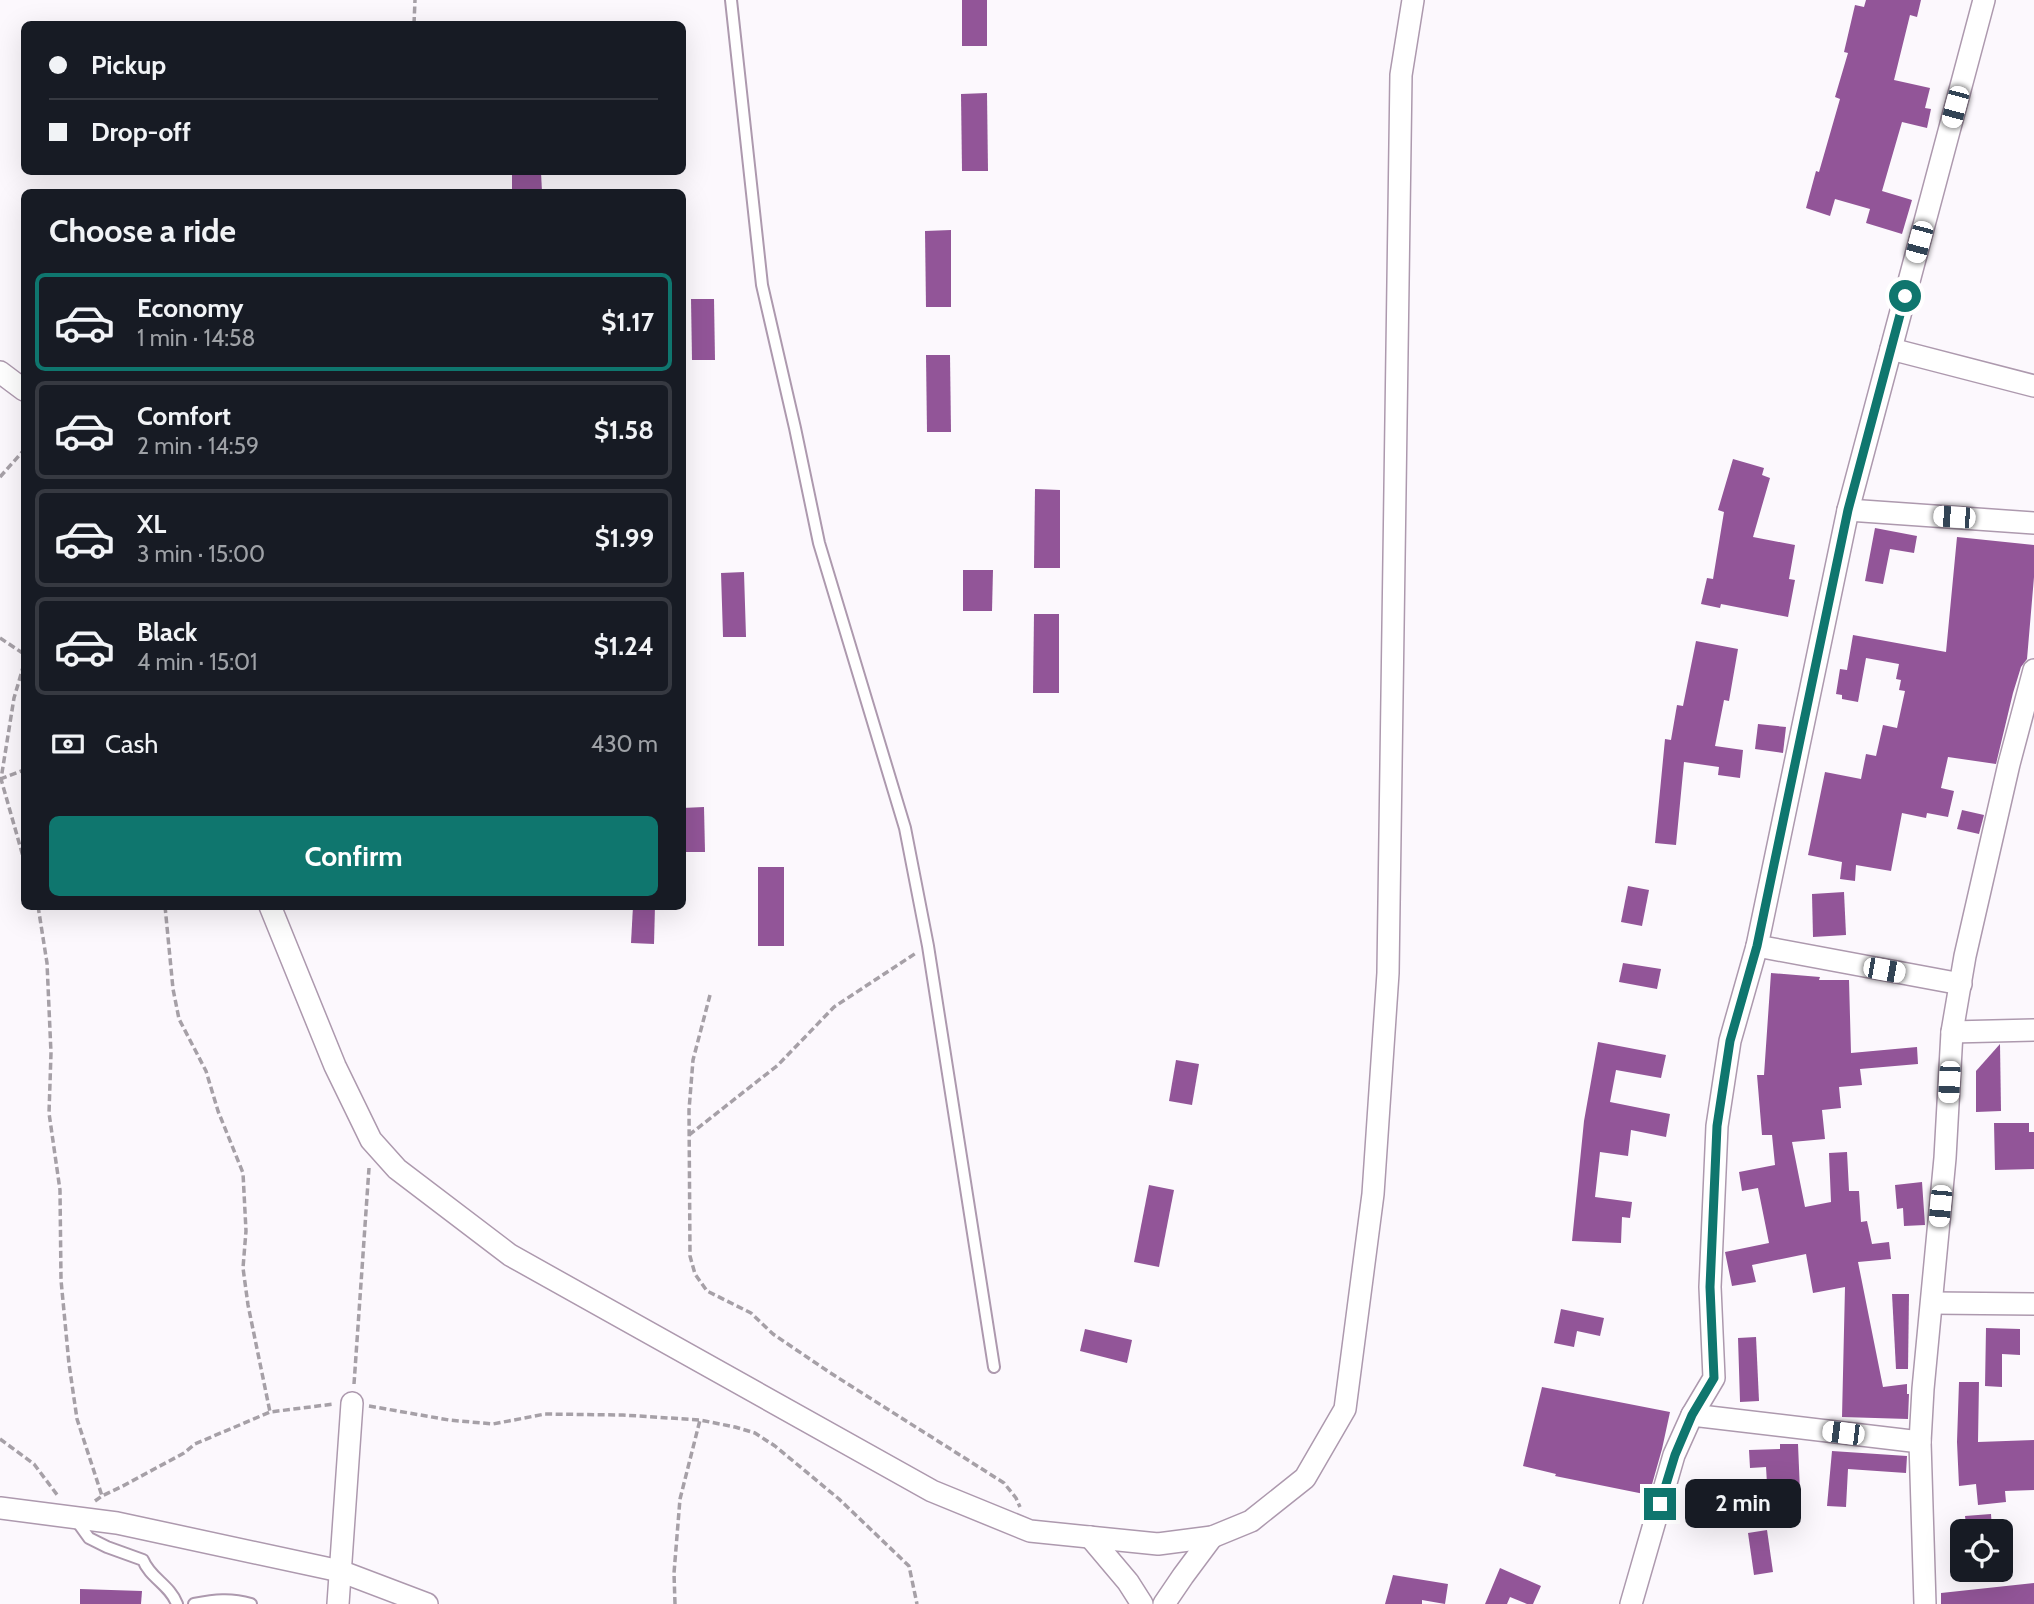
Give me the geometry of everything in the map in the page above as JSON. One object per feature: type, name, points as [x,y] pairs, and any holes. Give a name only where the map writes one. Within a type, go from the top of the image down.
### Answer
[{"type":"street","points":[[272,910],[335,1066],[371,1140],[397,1169],[510,1255],[920,1484],[1030,1531],[1158,1544],[1212,1537],[1251,1521],[1305,1478],[1345,1409],[1373,1194],[1388,973],[1401,75],[1413,0]]},
{"type":"street","points":[[1631,1604],[1675,1455],[1692,1415],[1714,1378],[1710,1287],[1717,1126],[1730,1041],[1757,946],[1848,510],[1984,0]]},
{"type":"street","points":[[1891,349],[2034,386]]},
{"type":"street","points":[[0,372],[21,388]]},
{"type":"street","points":[[1848,510],[2034,523]]},
{"type":"street","points":[[1925,1604],[1920,1442],[1945,1158],[1952,1032],[2009,764],[2031,698],[2034,670]]},
{"type":"street","points":[[1757,946],[1961,984]]},
{"type":"street","points":[[1952,1032],[2034,1030]]},
{"type":"street","points":[[1932,1303],[2034,1304]]},
{"type":"street","points":[[338,1604],[352,1403]]},
{"type":"street","points":[[1692,1415],[1920,1442]]},
{"type":"street","points":[[0,1508],[117,1523],[341,1571],[427,1604]]},
{"type":"street","points":[[1090,1537],[1128,1582],[1142,1604]]},
{"type":"street","points":[[1164,1604],[1212,1537]]},
{"type":"lane","points":[[731,0],[762,285],[819,543],[905,828],[928,946],[994,1367]]},
{"type":"lane","points":[[74,1518],[89,1538],[143,1560],[146,1568],[173,1594],[177,1604]]},
{"type":"lane","points":[[194,1604],[217,1599],[251,1604]]},
{"type":"path","points":[[414,21],[415,0]]},
{"type":"path","points":[[0,477],[21,453]]},
{"type":"path","points":[[0,638],[21,652]]},
{"type":"path","points":[[21,673],[13,698],[0,779],[21,850]]},
{"type":"path","points":[[0,779],[21,771]]},
{"type":"path","points":[[39,910],[47,963],[51,1054],[49,1113],[60,1190],[61,1280],[69,1364],[77,1419],[102,1496]]},
{"type":"path","points":[[165,910],[173,989],[179,1019],[206,1071],[218,1111],[243,1173],[246,1231],[243,1268],[270,1412]]},
{"type":"path","points":[[689,1135],[778,1065],[834,1007],[928,946]]},
{"type":"path","points":[[710,995],[693,1059],[689,1110],[690,1256],[695,1274],[707,1291],[751,1313],[773,1334],[1004,1483],[1016,1498]]},
{"type":"path","points":[[352,1403],[371,1140]]},
{"type":"path","points":[[0,1439],[34,1464],[74,1518],[102,1496],[184,1453],[195,1444],[270,1412],[352,1403],[493,1424],[545,1415],[623,1415],[700,1420],[755,1433],[775,1446],[839,1500],[909,1566],[916,1604]]},
{"type":"path","points":[[674,1604],[680,1499],[700,1420]]},
{"type":"building","points":[[962,0],[987,0],[987,46],[962,46]]},
{"type":"building","points":[[1866,0],[1921,0],[1917,17],[1910,15],[1894,80],[1930,88],[1925,108],[1931,109],[1927,128],[1902,122],[1882,191],[1912,200],[1902,234],[1866,223],[1870,209],[1835,199],[1830,216],[1806,208],[1840,99],[1835,97],[1848,53],[1844,52],[1855,5],[1864,7]]},
{"type":"building","points":[[987,93],[988,171],[962,171],[961,94]]},
{"type":"building","points":[[512,175],[541,175],[542,189],[512,189]]},
{"type":"building","points":[[951,230],[951,307],[926,307],[925,231]]},
{"type":"building","points":[[691,299],[714,299],[715,360],[692,360]]},
{"type":"building","points":[[926,355],[950,355],[951,432],[927,432]]},
{"type":"building","points":[[1733,459],[1764,468],[1762,475],[1770,478],[1753,537],[1795,545],[1789,579],[1795,580],[1788,617],[1721,604],[1720,608],[1701,604],[1707,578],[1713,579],[1724,512],[1718,510]]},
{"type":"building","points":[[1035,489],[1060,490],[1060,568],[1034,568]]},
{"type":"building","points":[[1875,528],[1917,536],[1914,553],[1890,549],[1883,584],[1865,581]]},
{"type":"building","points":[[1957,537],[2034,545],[2027,659],[2021,667],[2013,693],[1996,764],[1948,757],[1941,788],[1954,791],[1948,817],[1927,813],[1926,818],[1902,813],[1891,871],[1856,865],[1855,881],[1840,879],[1842,862],[1808,855],[1825,772],[1861,779],[1866,754],[1876,756],[1883,725],[1897,728],[1905,691],[1899,690],[1901,680],[1896,679],[1899,664],[1866,658],[1858,702],[1842,699],[1842,695],[1836,694],[1840,669],[1847,670],[1853,635],[1946,652]]},
{"type":"building","points":[[963,570],[993,570],[992,611],[963,611]]},
{"type":"building","points":[[744,572],[746,637],[723,637],[721,573]]},
{"type":"building","points":[[1034,614],[1059,614],[1059,693],[1033,693]]},
{"type":"building","points":[[1696,641],[1738,649],[1729,701],[1724,700],[1715,746],[1743,750],[1740,778],[1718,775],[1719,767],[1684,762],[1676,845],[1655,843],[1665,739],[1671,740],[1677,705],[1683,706]]},
{"type":"building","points":[[1758,724],[1786,727],[1783,753],[1755,749]]},
{"type":"building","points":[[704,807],[705,852],[686,852],[686,808]]},
{"type":"building","points":[[1962,810],[1984,815],[1979,834],[1957,829]]},
{"type":"building","points":[[758,867],[784,867],[784,946],[758,946]]},
{"type":"building","points":[[1628,886],[1649,890],[1642,926],[1621,922]]},
{"type":"building","points":[[1844,892],[1846,935],[1813,937],[1812,894]]},
{"type":"building","points":[[633,910],[655,910],[654,944],[631,943]]},
{"type":"building","points":[[1623,963],[1661,969],[1657,989],[1619,982]]},
{"type":"building","points":[[1771,973],[1820,977],[1819,980],[1849,980],[1851,1053],[1917,1047],[1918,1064],[1860,1069],[1862,1085],[1839,1087],[1841,1108],[1822,1110],[1825,1139],[1792,1142],[1805,1207],[1831,1202],[1829,1153],[1847,1152],[1849,1191],[1859,1191],[1861,1222],[1867,1221],[1872,1244],[1889,1242],[1891,1259],[1858,1262],[1883,1387],[1907,1384],[1908,1419],[1842,1417],[1845,1287],[1813,1293],[1806,1254],[1752,1265],[1756,1282],[1732,1286],[1725,1252],[1769,1243],[1758,1188],[1742,1191],[1739,1172],[1775,1165],[1772,1135],[1762,1135],[1757,1075],[1764,1075]]},
{"type":"building","points":[[1598,1042],[1666,1055],[1661,1078],[1616,1070],[1610,1102],[1670,1114],[1666,1137],[1631,1130],[1628,1156],[1600,1152],[1595,1197],[1632,1202],[1630,1218],[1622,1217],[1621,1243],[1572,1241],[1584,1121]]},
{"type":"building","points":[[2000,1044],[2001,1111],[1976,1112],[1976,1071]]},
{"type":"building","points":[[1176,1060],[1199,1064],[1192,1105],[1169,1101]]},
{"type":"building","points":[[1994,1123],[2029,1123],[2029,1132],[2034,1132],[2034,1169],[1995,1170]]},
{"type":"building","points":[[1922,1182],[1925,1225],[1904,1226],[1903,1208],[1897,1209],[1895,1185]]},
{"type":"building","points":[[1149,1185],[1174,1190],[1159,1267],[1134,1262]]},
{"type":"building","points":[[1892,1294],[1909,1294],[1908,1369],[1896,1369]]},
{"type":"building","points":[[1561,1309],[1604,1318],[1600,1336],[1577,1331],[1574,1347],[1554,1343]]},
{"type":"building","points":[[1986,1328],[2020,1329],[2020,1355],[2002,1354],[2002,1387],[1985,1386]]},
{"type":"building","points":[[1085,1329],[1132,1340],[1127,1363],[1080,1351]]},
{"type":"building","points":[[1756,1337],[1759,1401],[1740,1402],[1738,1338]]},
{"type":"building","points":[[1959,1382],[1979,1382],[1978,1442],[2034,1440],[2034,1490],[2005,1491],[2006,1502],[1978,1505],[1976,1484],[1959,1486]]},
{"type":"building","points":[[1542,1387],[1670,1412],[1649,1495],[1555,1476],[1556,1474],[1523,1466]]},
{"type":"building","points":[[1780,1444],[1798,1444],[1801,1516],[1769,1517],[1766,1467],[1750,1468],[1749,1450],[1780,1449]]},
{"type":"building","points":[[1832,1451],[1907,1456],[1906,1473],[1848,1469],[1846,1507],[1827,1506]]},
{"type":"building","points":[[1991,1514],[1991,1519],[1965,1519],[1965,1516]]},
{"type":"building","points":[[1767,1530],[1773,1572],[1754,1575],[1748,1533]]},
{"type":"building","points":[[1500,1568],[1541,1586],[1533,1604],[1510,1597],[1507,1604],[1485,1604]]},
{"type":"building","points":[[1393,1575],[1448,1584],[1445,1604],[1422,1600],[1422,1604],[1385,1604]]},
{"type":"building","points":[[2034,1583],[2034,1604],[1941,1604],[1941,1593]]},
{"type":"building","points":[[80,1589],[142,1591],[141,1604],[80,1604]]},
{"type":"route","points":[[1660,1504],[1675,1455],[1692,1415],[1714,1378],[1710,1287],[1717,1126],[1730,1041],[1757,946],[1848,510],[1905,296]]}]
